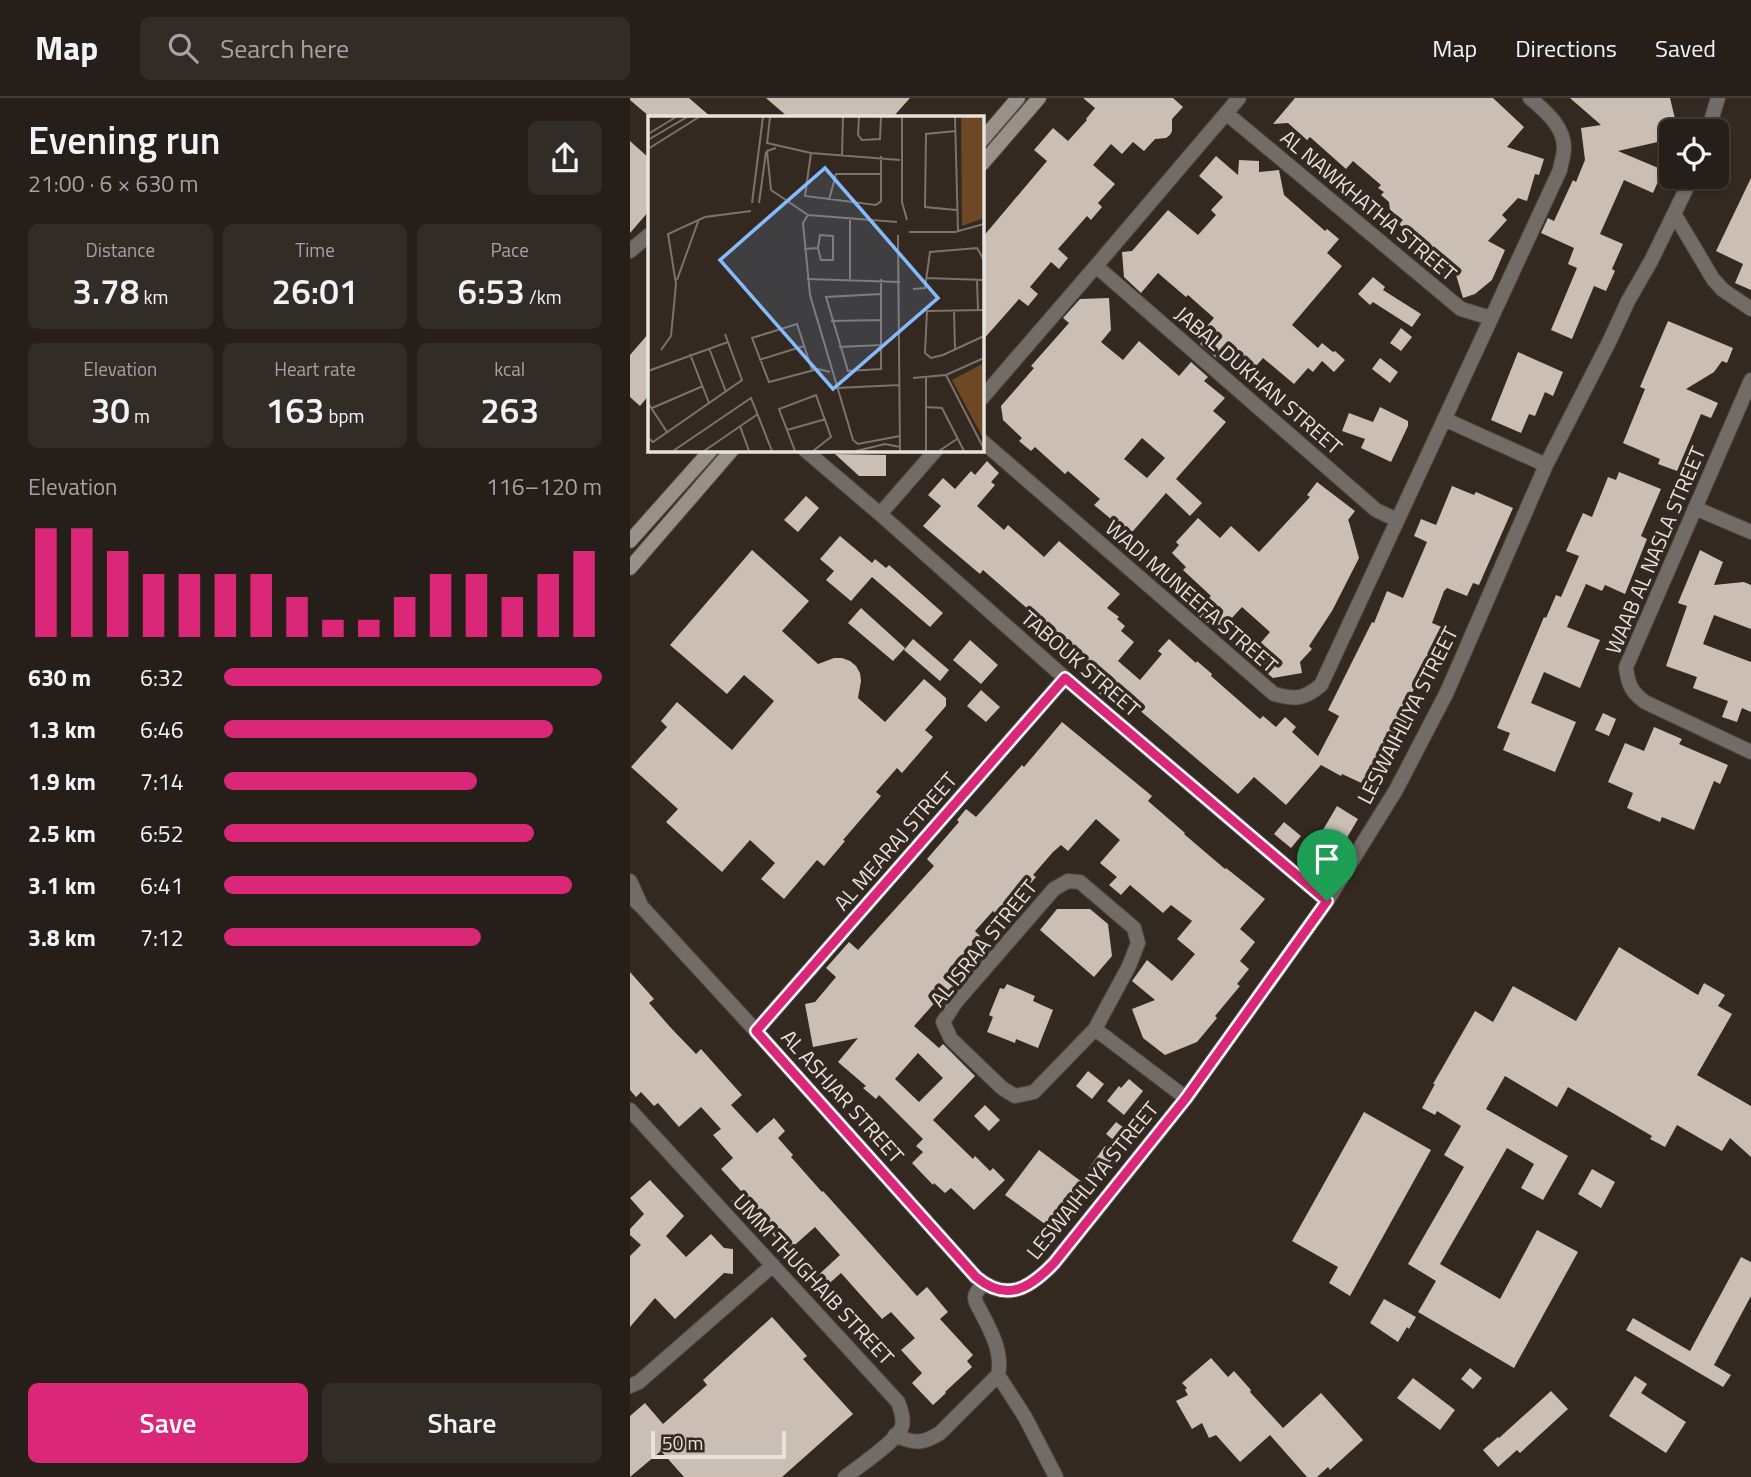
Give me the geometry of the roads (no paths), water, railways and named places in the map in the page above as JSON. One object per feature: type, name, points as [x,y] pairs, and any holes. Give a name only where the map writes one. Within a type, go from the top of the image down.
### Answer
[{"type":"street","points":[[984,138],[1018,98]]},
{"type":"street","points":[[984,162],[1039,98]]},
{"type":"street","points":[[984,396],[1239,98]]},
{"type":"street","name":"WADI MUNEEFA STREET","points":[[984,443],[1274,694],[1291,699],[1309,695],[1321,685],[1560,170],[1564,147],[1560,130],[1550,115],[1530,98]]},
{"type":"street","points":[[1712,119],[1718,98]]},
{"type":"street","name":"AL NAWKHATHA STREET","points":[[1226,113],[1461,309],[1491,318]]},
{"type":"street","name":"LESWAIHLIYA STREET","points":[[984,1283],[996,1289],[1009,1290],[1033,1282],[1043,1274],[1186,1098],[1327,901],[1396,790],[1447,692],[1546,465],[1687,189]]},
{"type":"street","points":[[1675,215],[1713,279],[1734,299],[1751,309]]},
{"type":"street","points":[[630,251],[648,236]]},
{"type":"street","name":"JABAL DUKHAN STREET","points":[[1096,266],[1376,510],[1397,520]]},
{"type":"street","name":"WAAB AL NASLA STREET","points":[[1751,380],[1626,667],[1634,694],[1645,702],[1751,752]]},
{"type":"street","points":[[1444,419],[1546,465]]},
{"type":"street","points":[[630,541],[708,452]]},
{"type":"street","points":[[630,568],[730,452]]},
{"type":"street","name":"TABOUK STREET","points":[[806,452],[1065,678],[1327,901]]},
{"type":"street","points":[[880,514],[934,452]]},
{"type":"street","points":[[1695,508],[1751,533]]},
{"type":"street","name":"AL MEARAJ STREET","points":[[756,1031],[1065,678]]},
{"type":"street","name":"AL ASHJAR STREET","points":[[630,881],[642,907]]},
{"type":"street","name":"AL ISRAA STREET","points":[[1068,881],[1080,882],[1134,928],[1138,943],[1129,966],[1095,1029],[1034,1092],[1015,1096],[1002,1088],[951,1039],[943,1022],[956,1002],[1054,889],[1068,881]]},
{"type":"street","name":"AL ASHJAR STREET","points":[[630,896],[984,1283]]},
{"type":"street","points":[[1095,1029],[1186,1098]]},
{"type":"street","name":"UMM THUGHAIB STREET","points":[[630,1110],[898,1402],[902,1428],[895,1435]]},
{"type":"street","points":[[630,1386],[639,1382],[773,1265]]},
{"type":"street","points":[[984,1283],[975,1293],[975,1301],[998,1352],[998,1375],[1025,1417],[1056,1477]]},
{"type":"street","points":[[845,1477],[895,1435],[906,1441],[930,1440],[998,1375]]}]
